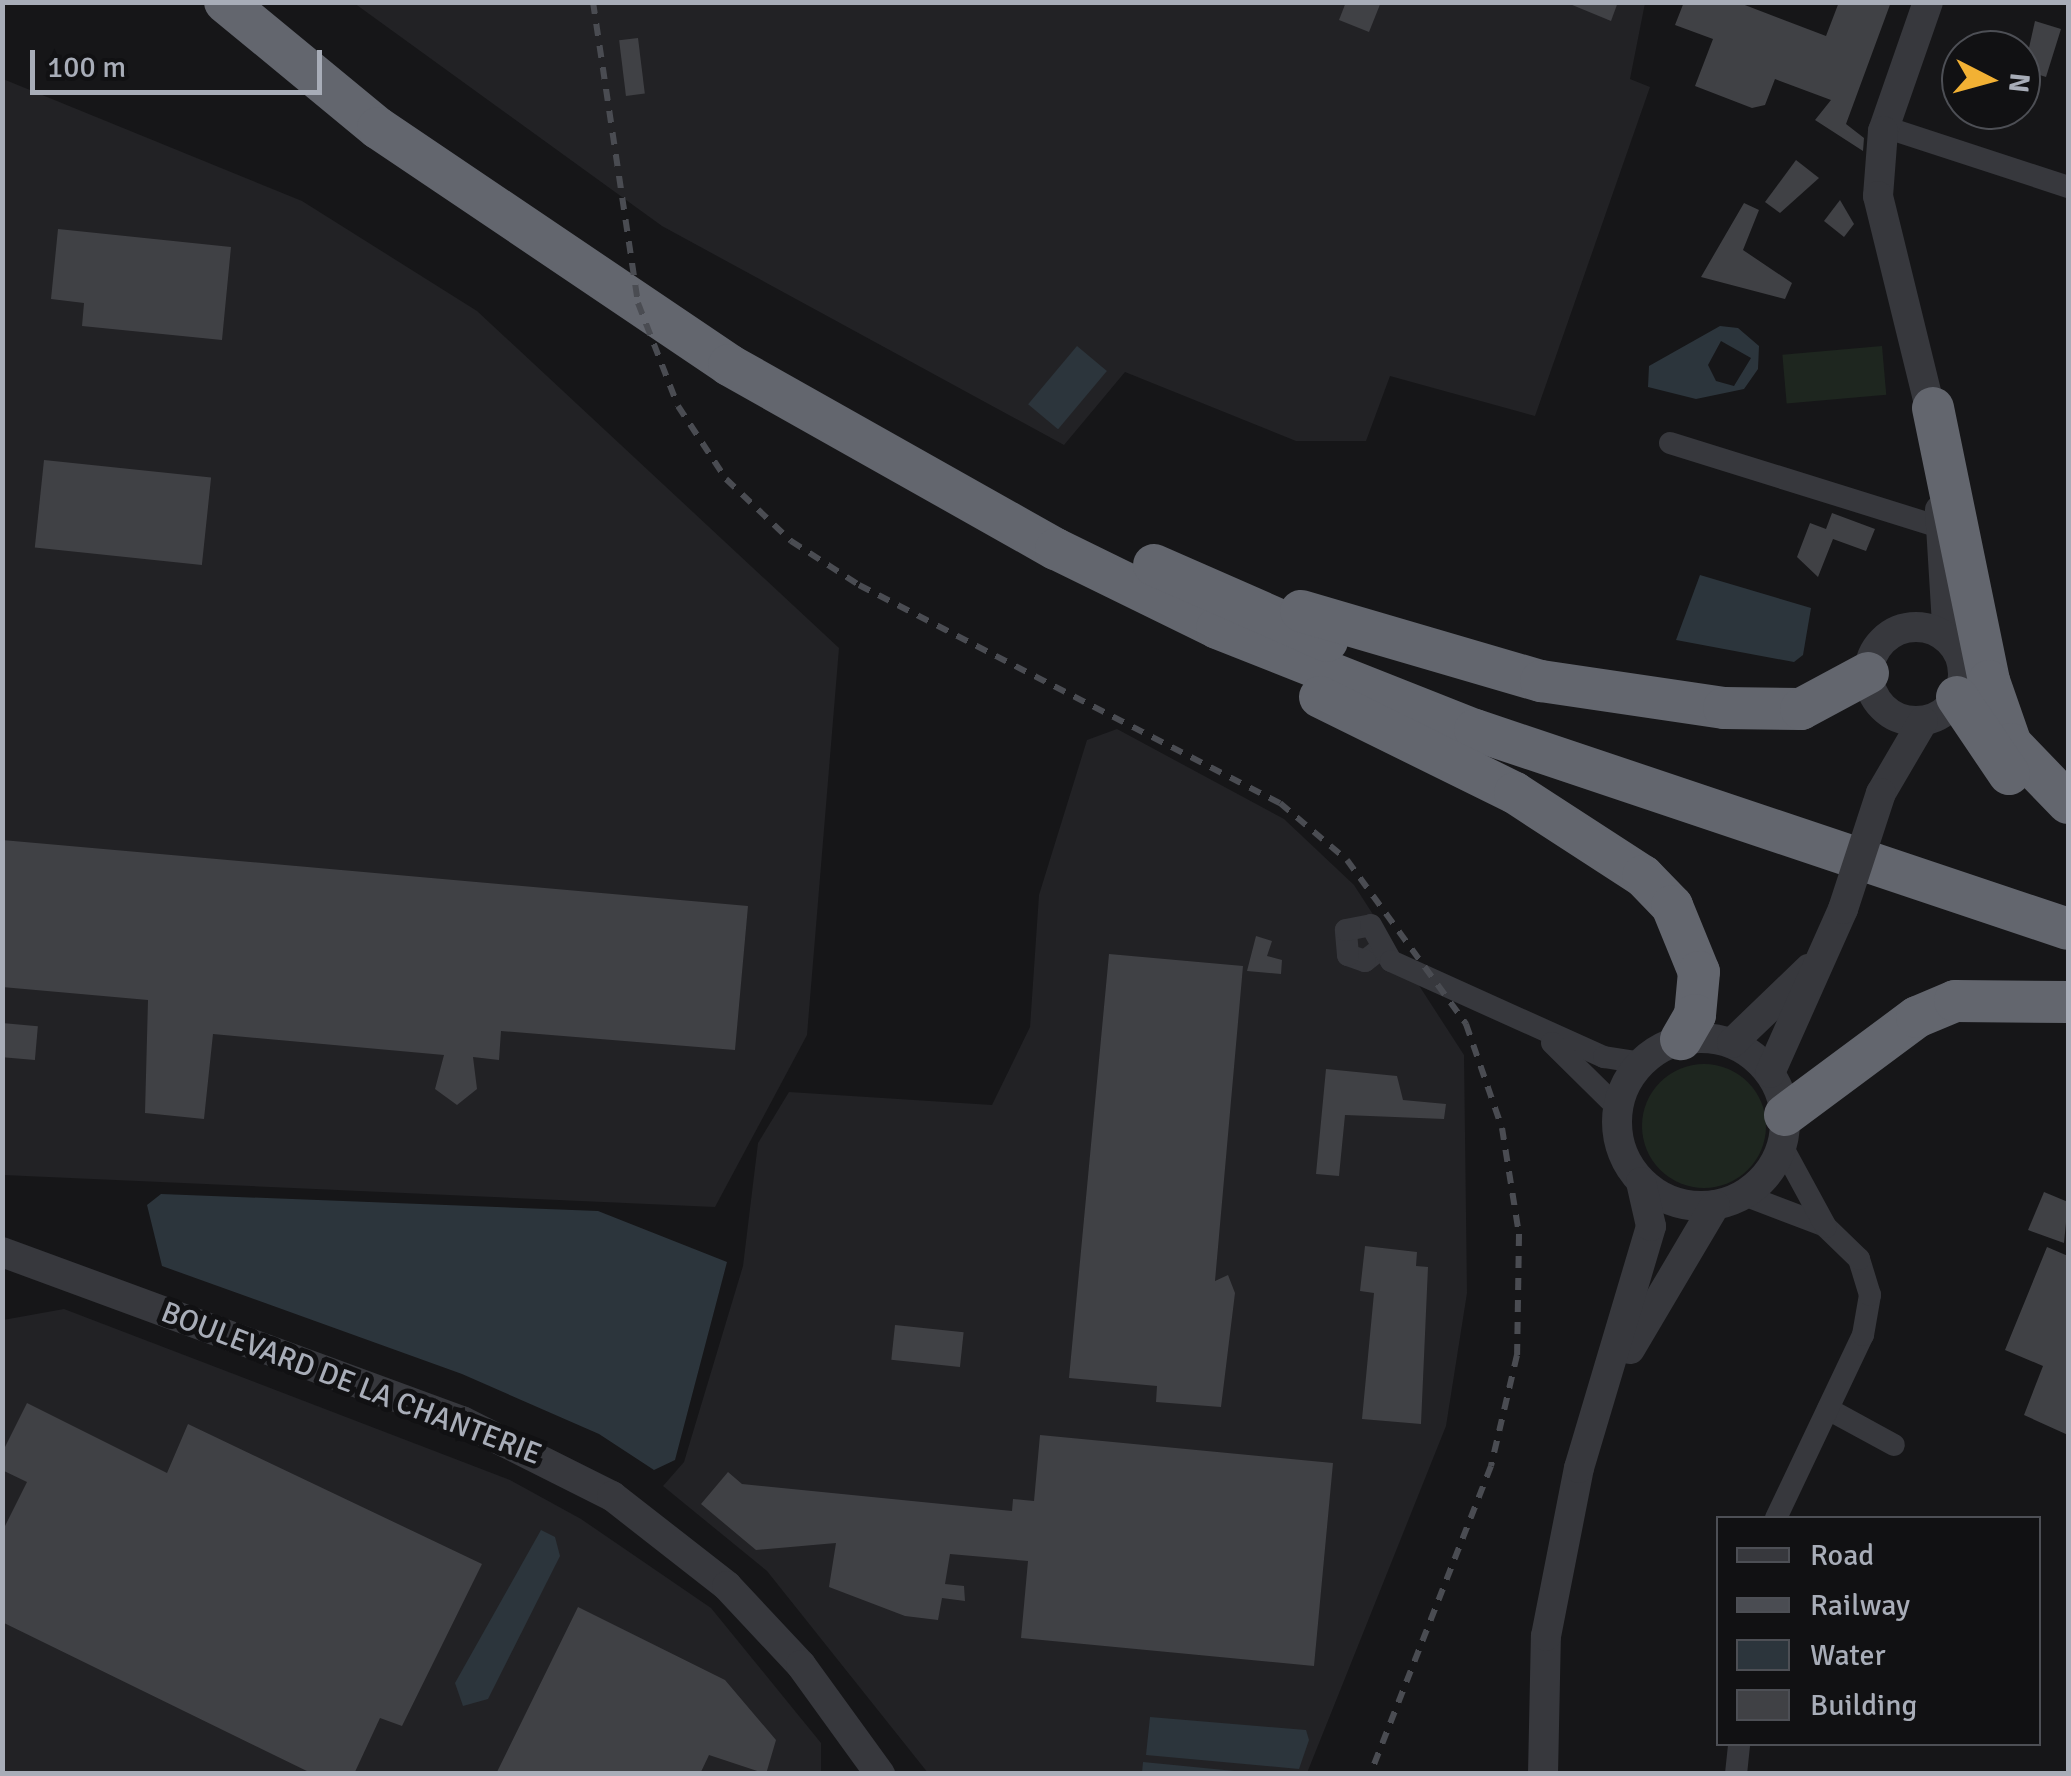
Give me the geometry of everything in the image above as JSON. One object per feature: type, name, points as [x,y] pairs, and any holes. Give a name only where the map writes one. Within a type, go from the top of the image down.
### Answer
[{"type":"highway","points":[[225,2],[378,128],[728,365],[878,456],[1217,612],[1640,790],[2068,929]]},
{"type":"highway","points":[[269,2],[394,105],[742,340],[885,427],[1217,612],[2068,898]]},
{"type":"highway","points":[[1933,408],[1989,681],[2011,744],[2068,803]]},
{"type":"highway","points":[[1217,612],[1262,596],[1396,646],[1541,682],[1724,708],[1801,709],[1876,692]]},
{"type":"highway","points":[[1217,612],[1248,662],[1515,794],[1643,876],[1672,906],[1699,972],[1695,1015],[1680,1039]]},
{"type":"highway","points":[[1957,697],[2004,771],[2068,812]]},
{"type":"highway","points":[[1783,1131],[1917,1016],[1955,1001],[2068,1002]]},
{"type":"street","points":[[1777,1516],[1864,1335],[1870,1295],[1859,1259],[1826,1227],[1783,1131],[1770,1073],[1843,909],[1884,783],[1923,721],[1957,697],[1960,656],[1948,639],[1938,593],[1940,526],[1933,408],[1886,227],[1883,131],[1928,2]]},
{"type":"street","points":[[1886,227],[1897,131],[1938,2]]},
{"type":"street","points":[[1897,131],[2068,187]]},
{"type":"street","points":[[1670,443],[1940,526]]},
{"type":"street","points":[[1884,783],[1873,652],[1908,627],[1938,593]]},
{"type":"street","points":[[1908,627],[1948,639]]},
{"type":"street","points":[[1876,692],[1923,721]]},
{"type":"street","points":[[1379,950],[1534,1028],[1640,1063]]},
{"type":"street","points":[[1732,1043],[1824,952]]},
{"type":"street","points":[[1534,1028],[1618,1107]]},
{"type":"street","points":[[1543,1774],[1546,1636],[1600,1402],[1651,1226],[1642,1182],[1620,1148],[1618,1107],[1640,1063],[1680,1039],[1732,1043],[1770,1073]]},
{"type":"street","points":[[1642,1182],[1676,1202],[1714,1206],[1744,1195],[1783,1131]]},
{"type":"street","points":[[1744,1195],[1826,1227]]},
{"type":"street","points":[[1600,1402],[1714,1206]]},
{"type":"street","name":"BOULEVARD DE LA CHANTERIE","points":[[2,1252],[447,1415],[612,1496],[727,1586],[802,1665],[880,1774]]},
{"type":"street","points":[[1828,1409],[1894,1446]]},
{"type":"street","points":[[1736,1774],[1739,1746]]},
{"type":"shaded area","points":[[354,3],[1645,3],[1630,79],[1650,87],[1535,416],[1390,376],[1366,441],[1296,441],[1125,372],[1064,445],[662,226]]},
{"type":"shaded area","points":[[3,79],[302,201],[477,311],[839,648],[807,1035],[715,1207],[3,1175]]},
{"type":"shaded area","points":[[1882,346],[1886,395],[1787,404],[1782,355]]},
{"type":"shaded area","points":[[1117,729],[1284,819],[1354,885],[1464,1055],[1467,1293],[1446,1426],[1307,1773],[928,1773],[767,1571],[663,1486],[684,1462],[743,1266],[758,1143],[789,1092],[992,1105],[1030,1027],[1039,895],[1087,740]]},
{"type":"shaded area","points":[[1704,1064],[1728,1069],[1748,1082],[1761,1102],[1766,1126],[1761,1150],[1748,1170],[1728,1183],[1704,1188],[1680,1183],[1660,1170],[1647,1150],[1642,1126],[1647,1102],[1660,1082],[1680,1069]]},
{"type":"shaded area","points":[[64,1309],[510,1480],[581,1519],[711,1608],[821,1743],[821,1774],[3,1774],[3,1320]]},
{"type":"water","points":[[1720,326],[1738,328],[1759,346],[1758,369],[1744,389],[1696,399],[1648,387],[1649,366]],"holes":[[[1721,341],[1751,358],[1734,386],[1716,381],[1708,365]]]},
{"type":"water","points":[[1077,346],[1107,371],[1058,429],[1028,404]]},
{"type":"water","points":[[1700,575],[1811,608],[1803,655],[1794,662],[1676,640]]},
{"type":"water","points":[[161,1194],[598,1211],[727,1262],[675,1460],[654,1470],[599,1434],[462,1374],[162,1266],[147,1205]]},
{"type":"water","points":[[541,1530],[555,1537],[560,1556],[488,1699],[463,1706],[455,1683]]},
{"type":"water","points":[[1150,1717],[1306,1730],[1309,1740],[1299,1769],[1146,1755]]},
{"type":"water","points":[[1143,1762],[1255,1773],[1142,1773]]},
{"type":"building","points":[[1346,2],[1381,2],[1369,32],[1339,20]]},
{"type":"building","points":[[1565,2],[1618,2],[1611,21]]},
{"type":"building","points":[[1684,2],[1737,2],[1826,36],[1839,2],[1891,2],[1846,124],[1864,138],[1863,151],[1815,120],[1831,100],[1775,79],[1765,105],[1752,108],[1695,86],[1713,39],[1675,25]]},
{"type":"building","points":[[2035,21],[2061,29],[2046,77],[2041,75],[2041,30],[2033,30]]},
{"type":"building","points":[[638,38],[645,94],[626,96],[619,40]]},
{"type":"building","points":[[1796,160],[1819,178],[1780,213],[1765,202]]},
{"type":"building","points":[[1840,200],[1854,224],[1844,237],[1824,221]]},
{"type":"building","points":[[1744,203],[1759,210],[1743,250],[1792,283],[1785,299],[1701,277]]},
{"type":"building","points":[[58,229],[231,247],[222,340],[82,326],[84,303],[51,299]]},
{"type":"building","points":[[44,460],[211,478],[202,565],[35,548]]},
{"type":"building","points":[[1832,513],[1875,529],[1866,551],[1833,539],[1818,577],[1797,557],[1810,523],[1826,529]]},
{"type":"building","points":[[2,840],[748,906],[735,1050],[501,1031],[499,1060],[473,1057],[477,1089],[457,1105],[435,1089],[444,1055],[213,1034],[204,1119],[145,1113],[148,1000],[2,987]]},
{"type":"building","points":[[1256,936],[1272,941],[1267,956],[1282,960],[1281,974],[1247,971]]},
{"type":"building","points":[[1109,954],[1243,966],[1215,1281],[1228,1275],[1235,1293],[1221,1407],[1156,1402],[1157,1386],[1069,1378]]},
{"type":"building","points":[[2,1023],[38,1026],[35,1060],[2,1057]]},
{"type":"building","points":[[1326,1069],[1397,1076],[1403,1100],[1446,1104],[1444,1119],[1345,1115],[1339,1176],[1316,1174]]},
{"type":"building","points":[[2044,1192],[2068,1202],[2064,1243],[2028,1230]]},
{"type":"building","points":[[1365,1246],[1417,1252],[1416,1266],[1428,1267],[1421,1424],[1362,1419],[1374,1293],[1360,1291]]},
{"type":"building","points":[[2047,1247],[2068,1256],[2068,1435],[2024,1415],[2043,1366],[2005,1350]]},
{"type":"building","points":[[895,1325],[964,1332],[960,1367],[891,1360]]},
{"type":"building","points":[[27,1403],[167,1473],[188,1424],[482,1564],[402,1726],[380,1718],[354,1774],[313,1774],[2,1622],[2,1532],[27,1482],[2,1470],[2,1453]]},
{"type":"building","points":[[1040,1435],[1333,1463],[1314,1666],[1021,1638],[1028,1561],[950,1554],[945,1584],[964,1586],[965,1601],[942,1598],[938,1620],[905,1616],[829,1587],[836,1543],[756,1550],[701,1504],[728,1472],[742,1484],[1012,1511],[1013,1499],[1034,1501]]},
{"type":"building","points":[[578,1607],[725,1680],[776,1740],[766,1774],[709,1755],[700,1774],[496,1774]]},
{"type":"railway","points":[[593,2],[638,303],[678,406],[726,479],[791,541],[859,585],[1280,803],[1347,860],[1466,1024],[1502,1128],[1519,1234],[1517,1355],[1491,1466],[1370,1774]]}]
